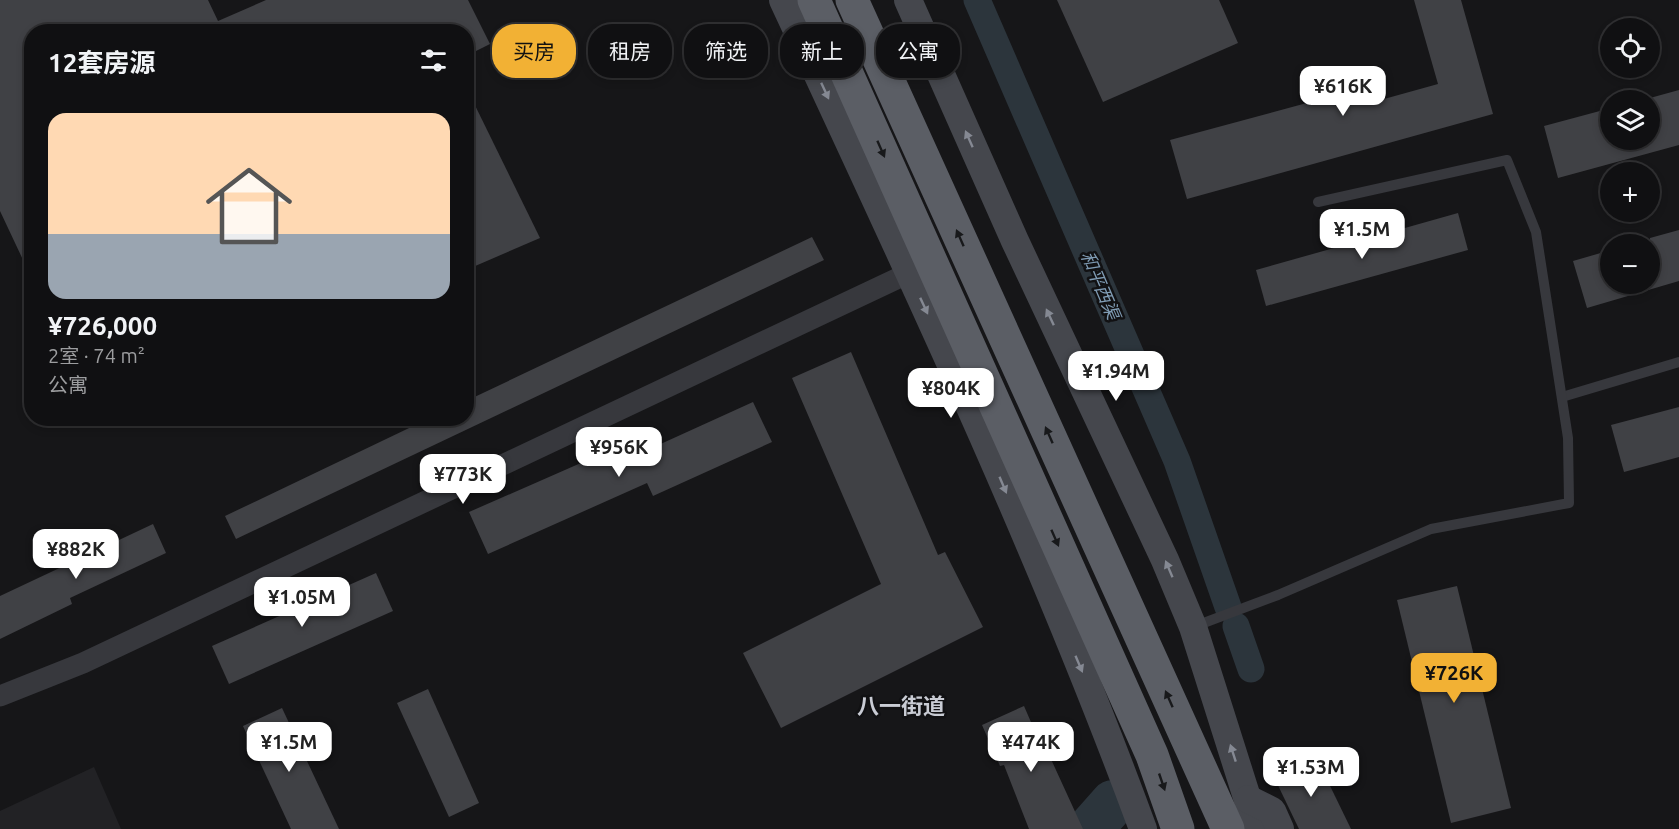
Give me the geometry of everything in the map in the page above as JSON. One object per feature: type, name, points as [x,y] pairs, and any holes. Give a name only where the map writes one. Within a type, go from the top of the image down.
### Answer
[{"type":"highway","points":[[814,0],[1152,755],[1178,829]]},
{"type":"highway","points":[[852,0],[876,53]]},
{"type":"highway","points":[[872,0],[876,31]]},
{"type":"highway","points":[[887,78],[1228,829]]},
{"type":"main road","points":[[783,0],[969,403],[1103,720],[1143,829]]},
{"type":"main road","points":[[908,0],[1015,242],[1193,627],[1257,829]]},
{"type":"main road","points":[[1248,800],[1272,811],[1280,829]]},
{"type":"street","points":[[0,696],[94,658],[909,273]]},
{"type":"lane","points":[[1193,627],[1278,595],[1431,530],[1569,503],[1568,438],[1536,232],[1508,160],[1317,202]]},
{"type":"lane","points":[[1562,398],[1679,362]]},
{"type":"shaded area","points":[[94,767],[121,829],[0,829],[0,811]]},
{"type":"building","points":[[0,0],[208,0],[218,21],[266,0],[468,0],[490,44],[474,52],[474,24],[24,24],[24,262],[0,211]]},
{"type":"building","points":[[1057,0],[1219,0],[1238,43],[1103,102]]},
{"type":"building","points":[[1414,0],[1461,0],[1493,114],[1187,199],[1170,140],[1362,88],[1366,104],[1438,84]]},
{"type":"building","points":[[1679,90],[1679,145],[1617,162],[1600,162],[1600,167],[1558,178],[1544,126],[1600,111],[1600,150],[1660,150],[1660,95]]},
{"type":"building","points":[[474,103],[540,238],[474,267]]},
{"type":"building","points":[[1458,213],[1468,250],[1266,306],[1256,270]]},
{"type":"building","points":[[1679,230],[1679,281],[1660,287],[1660,235]]},
{"type":"building","points":[[812,237],[824,260],[236,539],[225,516],[413,426],[474,426],[474,397]]},
{"type":"building","points":[[1600,253],[1600,294],[1635,294],[1587,308],[1573,261]]},
{"type":"building","points":[[851,352],[938,555],[945,552],[983,627],[781,728],[743,653],[881,584],[792,378]]},
{"type":"building","points":[[753,402],[772,442],[653,496],[647,483],[488,554],[469,512],[615,448],[621,462]]},
{"type":"building","points":[[1679,407],[1679,457],[1624,472],[1611,425]]},
{"type":"building","points":[[153,524],[166,553],[70,598],[72,604],[0,639],[0,596]]},
{"type":"building","points":[[376,573],[393,611],[229,684],[212,646]]},
{"type":"building","points":[[1457,586],[1511,808],[1451,823],[1397,600]]},
{"type":"building","points":[[428,689],[479,803],[449,817],[397,703]]},
{"type":"building","points":[[1024,706],[1047,759],[1050,757],[1083,829],[1029,829],[1004,765],[1000,766],[982,725]]},
{"type":"building","points":[[282,708],[339,829],[291,829],[243,726]]},
{"type":"building","points":[[1316,757],[1351,829],[1299,829],[1274,777]]},
{"type":"waterway","name":"和平西渠","points":[[977,0],[1177,461],[1228,607]]},
{"type":"waterway","name":"和平西渠","points":[[1236,626],[1251,669]]},
{"type":"waterway","name":"和平西渠","points":[[1090,829],[1113,803]]},
{"type":"district","name":"八一街道","points":[[901,705]]}]
